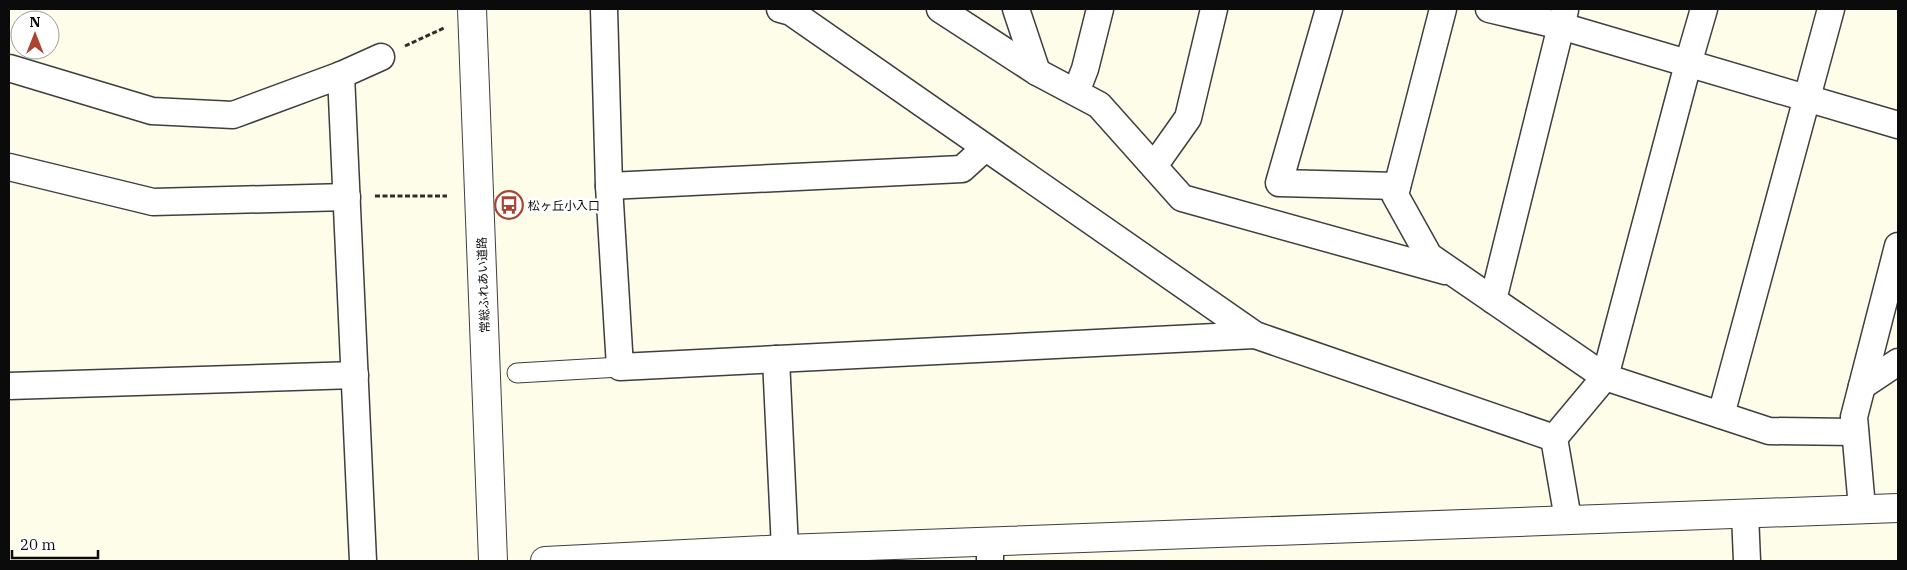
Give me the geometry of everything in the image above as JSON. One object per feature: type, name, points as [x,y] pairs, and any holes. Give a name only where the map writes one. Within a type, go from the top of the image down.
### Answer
[{"type":"street","name":"常総ふれあい道路","points":[[472,9],[493,561]]},
{"type":"street","points":[[604,9],[609,186],[620,367]]},
{"type":"street","points":[[780,9],[791,12],[1255,335],[1554,438]]},
{"type":"street","points":[[940,9],[1037,72],[1099,105],[1182,198],[1453,273]]},
{"type":"street","points":[[1016,9],[1037,72]]},
{"type":"street","points":[[1076,92],[1085,69],[1100,9]]},
{"type":"street","points":[[1154,166],[1188,118],[1214,9]]},
{"type":"street","points":[[1329,9],[1279,183],[1397,186]]},
{"type":"street","points":[[1443,9],[1395,195],[1428,256],[1605,377],[1769,431],[1855,432]]},
{"type":"street","points":[[1489,9],[1563,18],[1688,64],[1898,125]]},
{"type":"street","points":[[1568,519],[1554,438],[1605,377],[1704,9]]},
{"type":"street","points":[[1721,415],[1831,9]]},
{"type":"street","points":[[1493,300],[1563,18]]},
{"type":"street","points":[[9,68],[152,111],[233,115],[341,75],[382,57]]},
{"type":"street","points":[[341,75],[364,561]]},
{"type":"street","points":[[609,186],[962,169],[984,148]]},
{"type":"street","points":[[9,167],[153,202],[347,197]]},
{"type":"street","points":[[1862,508],[1854,417],[1898,246]]},
{"type":"street","points":[[517,373],[1255,335]]},
{"type":"street","points":[[776,359],[785,549]]},
{"type":"street","points":[[1862,386],[1898,362]]},
{"type":"street","points":[[9,386],[355,375]]},
{"type":"street","points":[[545,561],[626,559],[785,549],[990,552],[1568,519],[1898,508]]},
{"type":"street","points":[[1745,514],[1747,561]]},
{"type":"path","points":[[382,57],[444,28]]},
{"type":"path","points":[[347,197],[446,196]]},
{"type":"place","name":"松ヶ丘小入口","points":[[509,205]]}]
